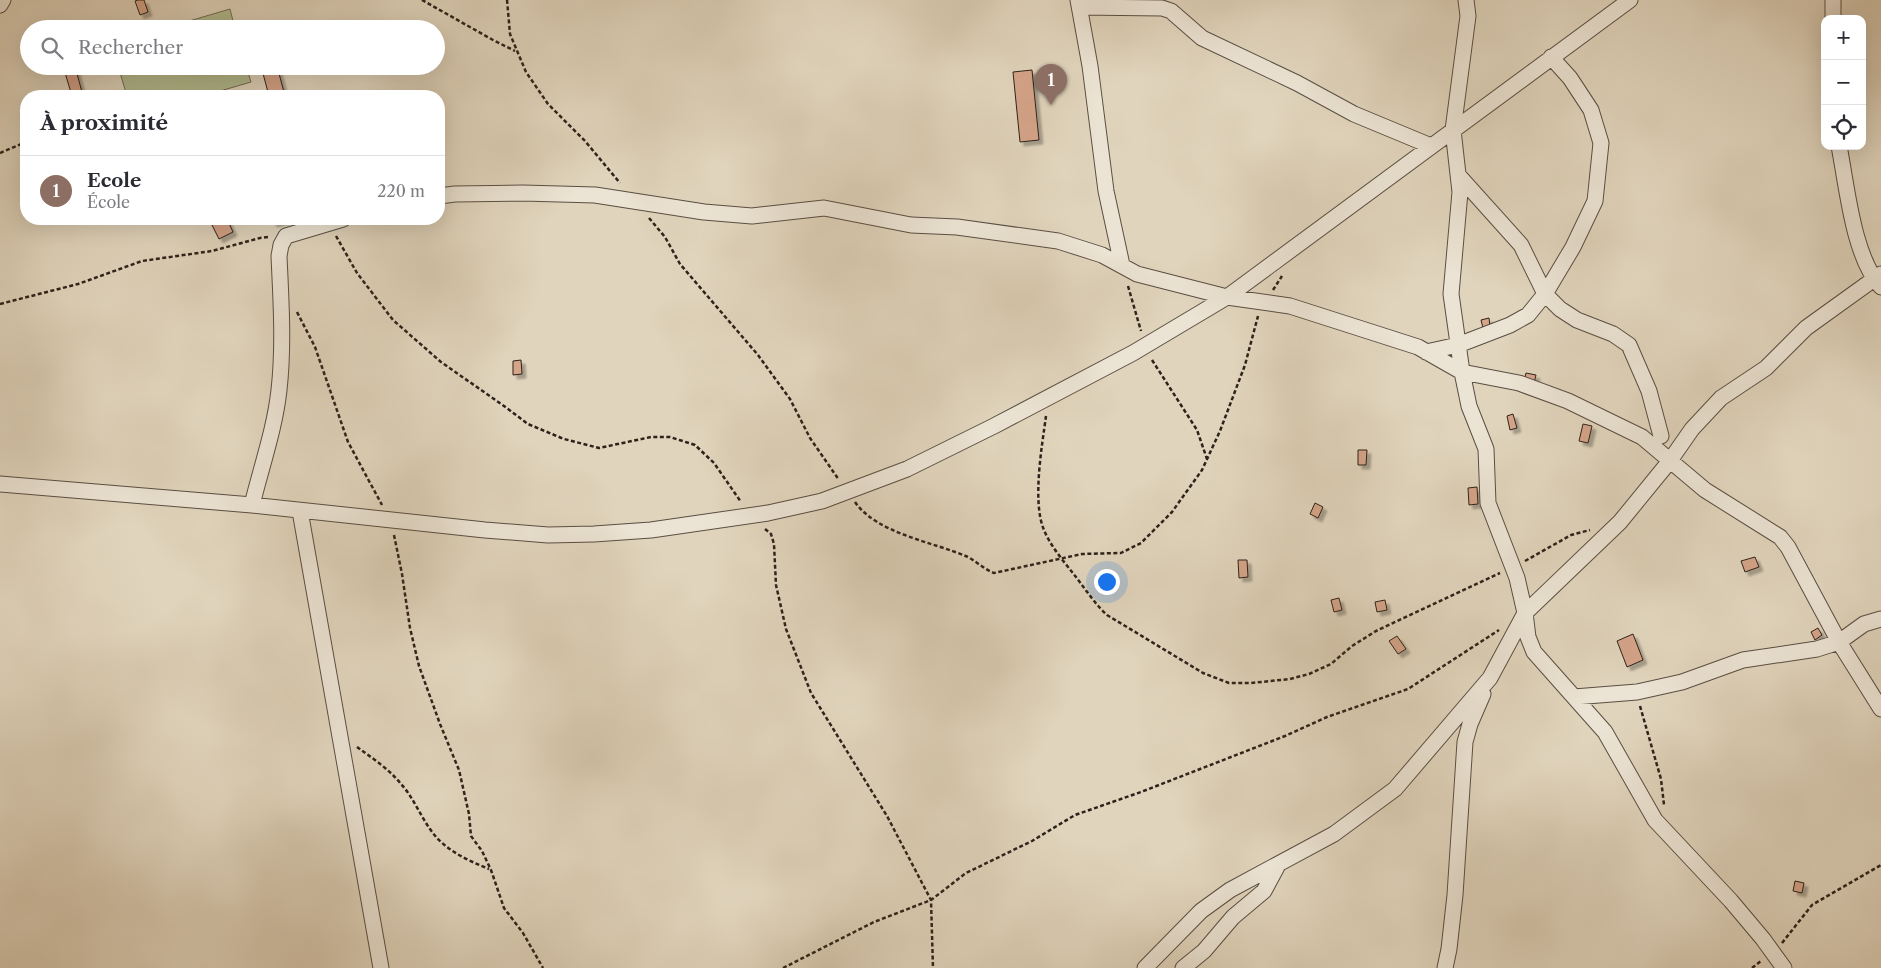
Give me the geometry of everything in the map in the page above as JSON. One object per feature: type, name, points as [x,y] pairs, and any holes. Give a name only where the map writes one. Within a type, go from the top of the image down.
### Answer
[{"type":"street","points":[[0,5],[3,0]]},
{"type":"street","points":[[1466,0],[1468,16],[1453,130],[1460,192],[1451,294],[1462,372],[1469,406],[1486,449],[1488,503],[1513,567],[1525,613],[1528,637],[1534,652],[1605,732],[1655,820],[1731,901],[1784,968]]},
{"type":"street","points":[[0,484],[252,505],[485,530],[548,534],[651,530],[751,516],[822,501],[848,493],[907,469],[994,426],[1145,346],[1227,296],[1630,0]]},
{"type":"street","points":[[1833,0],[1833,15]]},
{"type":"street","points":[[1122,266],[1106,191],[1090,66],[1079,3],[1162,8],[1171,11],[1202,38],[1298,83],[1354,114],[1431,146]]},
{"type":"street","points":[[1426,352],[1458,345],[1510,325],[1528,315],[1545,294],[1573,247],[1595,200],[1601,144],[1591,110],[1570,78],[1551,57]]},
{"type":"street","points":[[1445,968],[1455,895],[1465,742],[1470,724],[1490,678],[1525,613],[1620,522],[1669,462],[1692,429],[1721,398],[1766,368],[1806,328],[1879,280],[1861,250],[1840,150]]},
{"type":"street","points":[[1459,176],[1521,245],[1545,294],[1560,309],[1577,320],[1613,334],[1629,345],[1649,391],[1661,436]]},
{"type":"street","points":[[445,195],[523,193],[595,195],[704,212],[752,216],[824,208],[912,225],[957,228],[1058,241],[1102,255],[1137,274],[1227,296],[1290,306],[1418,347],[1462,372],[1519,383],[1568,401],[1642,437],[1669,462],[1705,490],[1780,537],[1788,547],[1839,642],[1881,709]]},
{"type":"street","points":[[252,505],[279,391],[283,332],[279,256],[281,245],[286,236],[322,225]]},
{"type":"street","points":[[1642,437],[1661,436],[1692,429]]},
{"type":"street","points":[[300,511],[381,968]]},
{"type":"street","points":[[1574,697],[1638,692],[1682,682],[1743,660],[1817,649],[1839,642],[1864,624],[1881,619]]},
{"type":"street","points":[[1145,968],[1201,911],[1230,890],[1334,834],[1395,789],[1490,678]]},
{"type":"street","points":[[1183,968],[1204,951],[1233,917],[1264,891],[1279,864]]},
{"type":"path","points":[[422,0],[516,51]]},
{"type":"path","points":[[507,0],[510,34],[516,51],[526,72],[548,104],[585,141],[665,237],[680,264],[758,355],[790,400],[823,458],[863,514],[915,539],[969,558],[982,568],[994,573],[1082,554],[1121,553],[1141,543],[1172,512],[1202,470],[1220,431],[1245,365],[1256,320],[1265,302],[1286,270]]},
{"type":"path","points":[[0,153],[20,145]]},
{"type":"path","points":[[337,225],[357,273],[393,320],[441,362],[528,424],[564,439],[599,448],[651,437],[670,437],[695,445],[714,463],[751,516],[771,534],[774,544],[776,585],[786,628],[811,693],[887,816],[931,900],[933,968]]},
{"type":"path","points":[[0,304],[78,284],[142,261],[212,251],[260,238],[286,236]]},
{"type":"path","points":[[1122,266],[1145,346],[1152,361],[1197,430],[1207,459]]},
{"type":"path","points":[[295,308],[315,347],[348,442],[390,520],[419,666],[459,770],[469,814],[471,836],[482,851],[491,870],[504,908],[523,933],[544,968]]},
{"type":"path","points":[[1048,397],[1040,468],[1039,510],[1044,529],[1061,558],[1096,605],[1108,615],[1203,673],[1229,683],[1290,679],[1309,674],[1331,664],[1352,646],[1376,631],[1513,567],[1571,535],[1595,528]]},
{"type":"path","points":[[783,968],[874,922],[931,900],[966,873],[1032,841],[1075,815],[1141,792],[1285,736],[1327,717],[1408,688],[1502,628]]},
{"type":"path","points":[[1638,692],[1641,714],[1661,779],[1664,806]]},
{"type":"path","points":[[339,738],[357,747],[389,770],[403,785],[430,830],[441,843],[466,860],[491,870]]},
{"type":"path","points":[[1752,968],[1773,953],[1812,905],[1881,865]]},
{"type":"green space","points":[[230,9],[233,20],[193,20]]},
{"type":"green space","points":[[121,75],[249,75],[251,82],[224,90],[125,90]]},
{"type":"building","points":[[144,0],[148,12],[140,15],[135,1]]},
{"type":"building","points":[[1032,70],[1039,140],[1020,142],[1013,72]]},
{"type":"building","points":[[66,75],[77,75],[81,90],[70,90]]},
{"type":"building","points":[[263,75],[279,75],[283,90],[267,90]]},
{"type":"building","points":[[212,225],[230,225],[233,232],[219,239]]},
{"type":"building","points":[[1489,318],[1490,326],[1483,328],[1481,320]]},
{"type":"building","points":[[521,360],[522,374],[513,375],[513,361]]},
{"type":"building","points":[[1526,373],[1536,375],[1534,383],[1524,381]]},
{"type":"building","points":[[1513,414],[1517,428],[1510,430],[1507,416]]},
{"type":"building","points":[[1583,424],[1592,426],[1588,443],[1579,441]]},
{"type":"building","points":[[1358,450],[1367,450],[1366,465],[1358,465]]},
{"type":"building","points":[[1477,487],[1478,504],[1469,505],[1468,488]]},
{"type":"building","points":[[1315,503],[1323,507],[1318,518],[1310,514]]},
{"type":"building","points":[[1755,557],[1759,567],[1745,572],[1741,561]]},
{"type":"building","points":[[1238,560],[1247,560],[1248,577],[1239,578]]},
{"type":"building","points":[[1339,598],[1342,610],[1334,612],[1331,600]]},
{"type":"building","points":[[1385,600],[1387,610],[1377,612],[1375,602]]},
{"type":"building","points":[[1818,628],[1822,635],[1815,640],[1811,632]]},
{"type":"building","points":[[1633,634],[1643,660],[1627,667],[1617,641]]},
{"type":"building","points":[[1397,636],[1406,649],[1398,654],[1389,641]]},
{"type":"building","points":[[1795,881],[1804,883],[1802,893],[1793,891]]},
{"type":"place","name":"Ecole","points":[[1051,105]]}]
